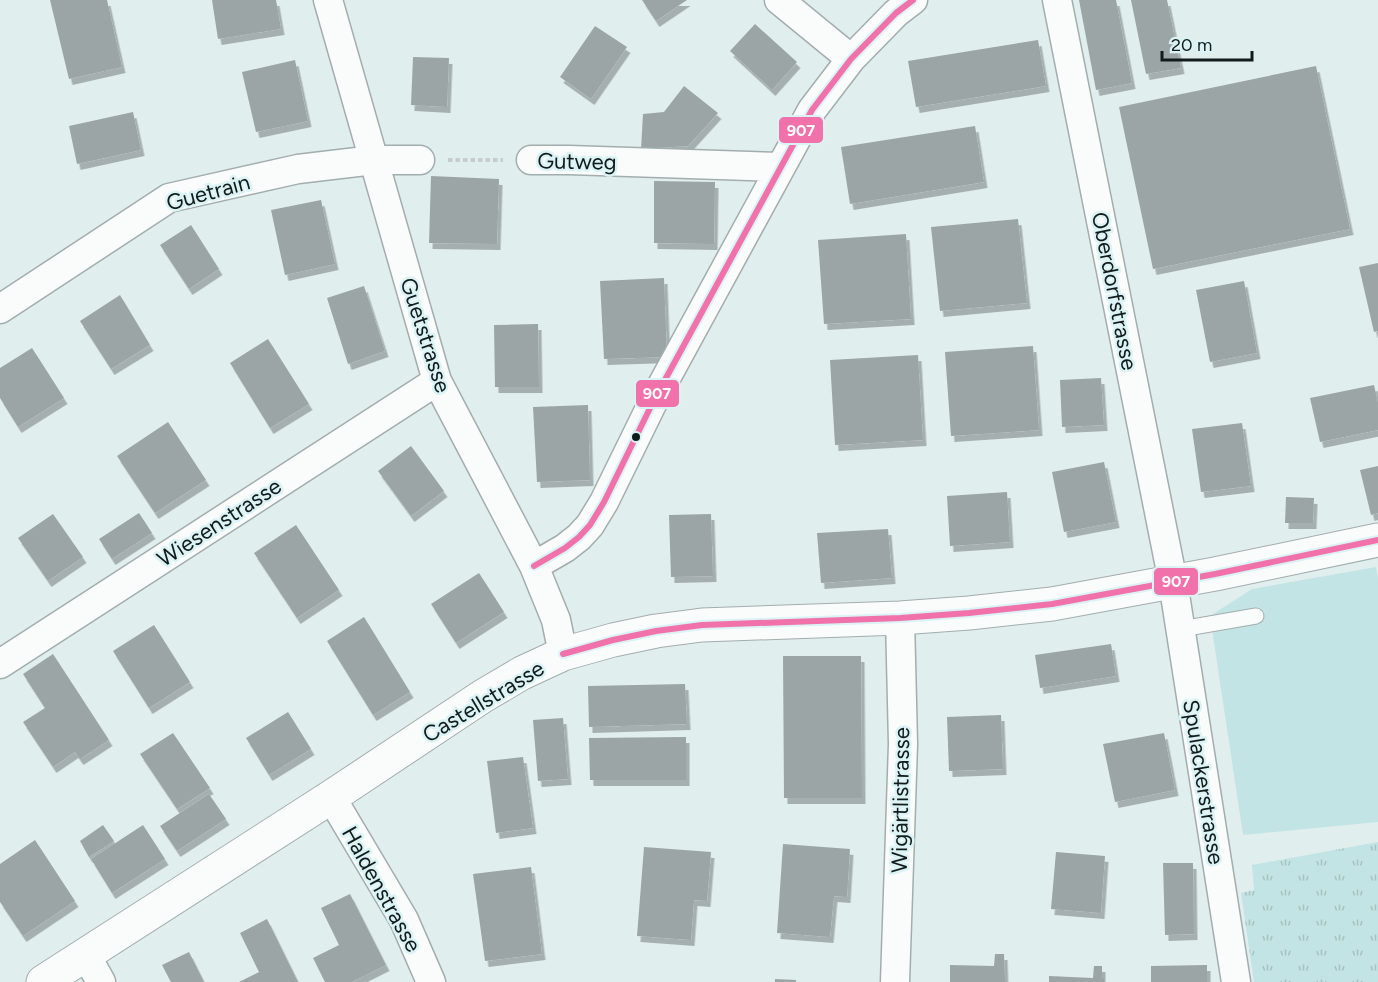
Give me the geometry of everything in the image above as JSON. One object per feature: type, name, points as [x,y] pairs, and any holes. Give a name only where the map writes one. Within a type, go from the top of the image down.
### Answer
[{"type":"street","name":"Guetstrasse","points":[[328,0],[437,381],[534,566],[556,620],[563,654]]},
{"type":"street","points":[[779,0],[851,59]]},
{"type":"street","points":[[534,566],[565,548],[590,525],[604,502],[660,390],[812,110],[851,59],[896,13],[913,0]]},
{"type":"street","name":"Oberdorfstrasse","points":[[1057,0],[1173,582]]},
{"type":"street","points":[[374,160],[420,160]]},
{"type":"street","name":"Guetrain","points":[[0,309],[169,198],[298,169],[374,160]]},
{"type":"street","name":"Gutweg","points":[[531,160],[780,167]]},
{"type":"street","name":"Wiesenstrasse","points":[[0,664],[437,381]]},
{"type":"street","name":"Castellstrasse","points":[[43,982],[94,968],[331,797],[483,696],[522,673],[563,654],[656,631],[702,625],[900,618],[1052,604],[1378,540]]},
{"type":"street","name":"Spulackerstrasse","points":[[1173,582],[1236,982]]},
{"type":"street","name":"Wigärtlistrasse","points":[[895,982],[903,744],[900,618]]},
{"type":"street","name":"Haldenstrasse","points":[[331,797],[404,920],[431,982]]},
{"type":"lane","points":[[1180,629],[1256,616]]},
{"type":"path","name":"Gutweg","points":[[420,160],[531,160]]},
{"type":"green space","points":[[1376,567],[1378,577],[1378,822],[1243,835],[1210,616],[1252,589]]},
{"type":"green space","points":[[1378,842],[1378,982],[1254,982],[1241,893],[1254,890],[1252,865]]},
{"type":"building","points":[[50,0],[107,0],[122,67],[69,79]]},
{"type":"building","points":[[212,0],[276,0],[281,29],[218,39]]},
{"type":"building","points":[[642,0],[687,0],[656,21]]},
{"type":"building","points":[[1079,0],[1116,0],[1132,83],[1096,90]]},
{"type":"building","points":[[1131,0],[1167,0],[1181,68],[1146,74]]},
{"type":"building","points":[[755,24],[797,62],[772,90],[730,51]]},
{"type":"building","points":[[595,26],[627,47],[591,99],[560,77]]},
{"type":"building","points":[[1038,40],[1046,86],[916,107],[908,61]]},
{"type":"building","points":[[413,57],[449,58],[447,107],[411,105]]},
{"type":"building","points":[[295,60],[308,121],[256,132],[242,72]]},
{"type":"building","points":[[1316,66],[1350,229],[1153,269],[1119,107]]},
{"type":"building","points":[[684,86],[718,113],[688,146],[641,149],[643,114],[664,112]]},
{"type":"building","points":[[133,112],[141,150],[77,164],[69,126]]},
{"type":"building","points":[[975,126],[984,182],[850,204],[841,147]]},
{"type":"building","points":[[431,176],[499,179],[497,244],[429,243]]},
{"type":"building","points":[[654,181],[715,182],[714,244],[654,243]]},
{"type":"building","points":[[321,200],[335,264],[285,275],[271,210]]},
{"type":"building","points":[[1018,219],[1027,303],[940,311],[931,227]]},
{"type":"building","points":[[191,225],[219,269],[189,289],[160,245]]},
{"type":"building","points":[[906,234],[911,319],[824,324],[818,240]]},
{"type":"building","points":[[1378,263],[1378,331],[1374,332],[1359,267]]},
{"type":"building","points":[[664,278],[667,357],[604,359],[600,281]]},
{"type":"building","points":[[1244,281],[1257,353],[1210,362],[1196,290]]},
{"type":"building","points":[[364,286],[385,351],[348,364],[327,298]]},
{"type":"building","points":[[120,295],[150,345],[111,369],[80,321]]},
{"type":"building","points":[[538,324],[539,387],[495,387],[494,325]]},
{"type":"building","points":[[268,339],[309,404],[270,428],[230,363]]},
{"type":"building","points":[[1033,346],[1039,430],[951,436],[945,352]]},
{"type":"building","points":[[32,348],[64,398],[18,427],[0,398],[0,368]]},
{"type":"building","points":[[918,355],[923,440],[835,445],[830,360]]},
{"type":"building","points":[[1101,378],[1104,425],[1062,427],[1060,380]]},
{"type":"building","points":[[1374,385],[1378,403],[1378,430],[1320,442],[1310,398]]},
{"type":"building","points":[[588,405],[590,480],[537,482],[533,407]]},
{"type":"building","points":[[168,422],[206,480],[155,513],[117,456]]},
{"type":"building","points":[[1242,423],[1251,486],[1201,492],[1192,429]]},
{"type":"building","points":[[411,446],[444,491],[411,516],[378,471]]},
{"type":"building","points":[[1104,462],[1116,522],[1064,532],[1052,472]]},
{"type":"building","points":[[1378,466],[1378,513],[1371,515],[1360,470]]},
{"type":"building","points":[[1007,492],[1010,542],[950,546],[947,496]]},
{"type":"building","points":[[1286,497],[1314,498],[1313,523],[1285,523]]},
{"type":"building","points":[[139,513],[152,533],[112,559],[99,539]]},
{"type":"building","points":[[53,514],[83,557],[48,581],[18,538]]},
{"type":"building","points":[[711,514],[713,576],[671,577],[669,515]]},
{"type":"building","points":[[296,525],[339,590],[297,618],[254,553]]},
{"type":"building","points":[[888,529],[892,578],[821,583],[817,533]]},
{"type":"building","points":[[479,573],[504,612],[456,643],[431,604]]},
{"type":"building","points":[[364,617],[410,692],[373,715],[327,641]]},
{"type":"building","points":[[154,625],[190,682],[149,708],[113,651]]},
{"type":"building","points":[[1111,644],[1116,676],[1040,688],[1035,655]]},
{"type":"building","points":[[53,654],[109,740],[80,759],[75,752],[53,767],[23,722],[45,708],[23,674]]},
{"type":"building","points":[[783,656],[861,656],[862,798],[784,798]]},
{"type":"building","points":[[685,684],[687,724],[589,727],[588,686]]},
{"type":"building","points":[[288,712],[311,749],[269,775],[246,738]]},
{"type":"building","points":[[1001,715],[1003,769],[949,771],[947,717]]},
{"type":"building","points":[[563,718],[568,779],[538,781],[533,720]]},
{"type":"building","points":[[173,733],[210,788],[177,809],[140,754]]},
{"type":"building","points":[[1164,733],[1175,790],[1115,802],[1103,744]]},
{"type":"building","points":[[686,737],[686,780],[590,780],[589,738]]},
{"type":"building","points":[[523,757],[533,828],[496,833],[487,761]]},
{"type":"building","points":[[209,794],[226,819],[177,851],[160,826]]},
{"type":"building","points":[[103,825],[114,841],[89,857],[80,841]]},
{"type":"building","points":[[143,825],[165,859],[112,893],[91,859]]},
{"type":"building","points":[[35,840],[75,901],[23,936],[0,902],[0,864]]},
{"type":"building","points":[[783,844],[850,849],[847,897],[834,896],[830,937],[777,933]]},
{"type":"building","points":[[644,847],[711,852],[707,901],[694,900],[691,940],[637,936]]},
{"type":"building","points":[[1056,852],[1105,856],[1101,913],[1051,909]]},
{"type":"building","points":[[1163,863],[1193,863],[1194,934],[1165,935]]},
{"type":"building","points":[[531,867],[542,954],[485,961],[473,874]]},
{"type":"building","points":[[350,894],[386,965],[352,982],[325,982],[313,958],[339,945],[321,908]]},
{"type":"building","points":[[267,919],[298,982],[239,982],[259,972],[240,933]]},
{"type":"building","points":[[189,952],[204,982],[171,982],[162,965]]},
{"type":"building","points":[[995,954],[1004,954],[1005,982],[950,982],[950,965],[994,966]]},
{"type":"building","points":[[1207,965],[1207,982],[1151,982],[1151,966]]},
{"type":"building","points":[[1094,966],[1102,966],[1104,982],[1049,982],[1049,976],[1093,978]]},
{"type":"building","points":[[775,979],[796,980],[796,982],[775,982]]},
{"type":"transit line","name":"907","points":[[534,566],[565,548],[590,525],[604,502],[654,400],[812,110],[851,59],[896,13],[913,0]]},
{"type":"transit line","name":"907","points":[[563,654],[656,631],[702,625],[900,618],[1052,604],[1215,574],[1378,540]]}]
